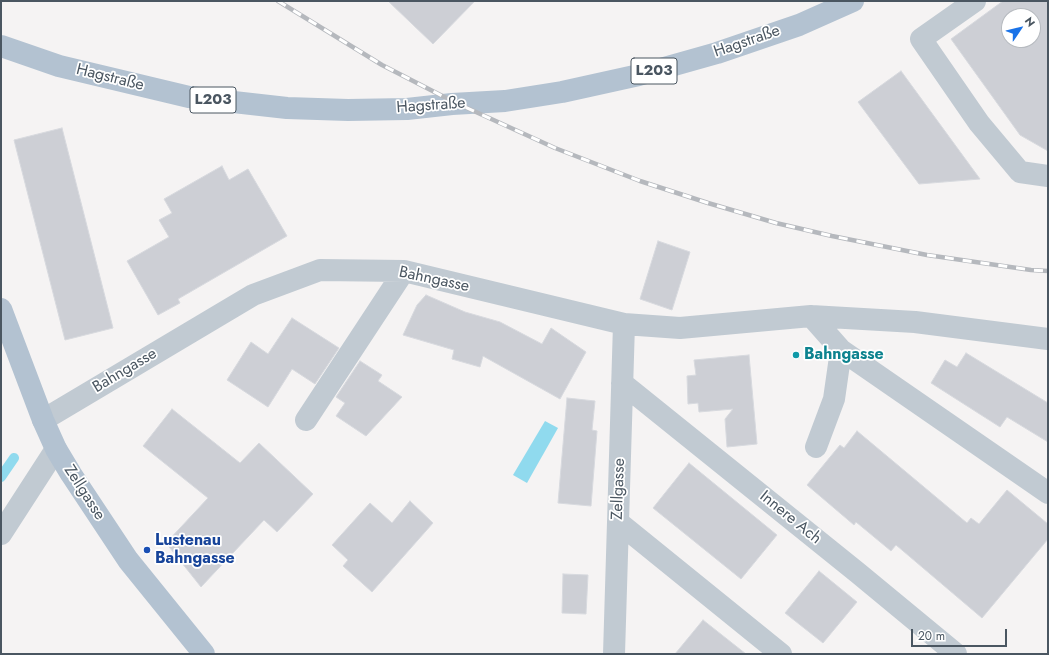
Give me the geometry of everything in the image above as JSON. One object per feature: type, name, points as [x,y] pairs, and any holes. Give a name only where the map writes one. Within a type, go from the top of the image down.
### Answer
[{"type":"main road","name":"Hagstraße","points":[[2,49],[59,66],[189,97],[287,108],[348,110],[407,109],[505,101],[562,92],[639,75],[717,53],[799,25],[853,1]]},
{"type":"main road","name":"Zellgasse","points":[[1,309],[42,420],[56,449],[128,560],[204,654]]},
{"type":"street","points":[[975,1],[921,39],[979,123],[1020,172],[1048,176]]},
{"type":"street","name":"Bahngasse","points":[[42,420],[253,295],[320,270],[404,271],[624,324],[680,328],[811,316],[915,322],[1048,340]]},
{"type":"street","points":[[306,420],[404,271]]},
{"type":"street","points":[[811,316],[841,350],[1048,493]]},
{"type":"street","name":"Zellgasse","points":[[614,654],[624,324]]},
{"type":"street","points":[[816,447],[834,399],[841,350]]},
{"type":"street","name":"Innere Ach","points":[[622,383],[956,654]]},
{"type":"street","points":[[1,534],[56,449]]},
{"type":"street","points":[[618,522],[781,654]]},
{"type":"water","points":[[545,421],[558,428],[527,483],[513,475]]},
{"type":"building","points":[[388,1],[475,1],[433,44]]},
{"type":"building","points":[[1003,1],[1048,1],[1048,151],[1020,135],[951,39]]},
{"type":"building","points":[[901,71],[980,179],[919,184],[858,102]]},
{"type":"building","points":[[62,128],[113,328],[65,340],[14,140]]},
{"type":"building","points":[[222,166],[229,180],[248,169],[287,236],[178,299],[180,303],[158,315],[127,261],[169,237],[159,220],[172,213],[164,199]]},
{"type":"building","points":[[658,241],[690,252],[672,310],[640,299]]},
{"type":"building","points":[[426,295],[465,312],[500,322],[542,344],[551,328],[586,352],[560,399],[483,356],[480,367],[452,359],[454,350],[403,335],[417,305]]},
{"type":"building","points":[[292,318],[339,348],[315,384],[292,369],[268,407],[227,380],[251,342],[268,354]]},
{"type":"building","points":[[966,353],[1048,403],[1048,442],[1007,417],[1000,427],[931,383],[945,360],[957,367]]},
{"type":"building","points":[[749,355],[757,444],[727,447],[725,419],[733,409],[699,412],[698,403],[688,404],[687,376],[696,375],[694,360]]},
{"type":"building","points":[[360,361],[382,375],[378,381],[402,397],[366,436],[336,416],[345,403],[336,397]]},
{"type":"building","points":[[567,398],[595,401],[592,430],[597,431],[591,506],[558,503]]},
{"type":"building","points":[[172,409],[240,463],[259,443],[313,494],[277,532],[264,520],[201,587],[166,543],[208,498],[143,446]]},
{"type":"building","points":[[857,431],[967,523],[971,518],[979,524],[1007,490],[1048,524],[1048,539],[982,618],[896,545],[891,551],[856,522],[854,525],[807,485],[840,445],[844,448]]},
{"type":"building","points":[[689,463],[777,535],[741,579],[653,508]]},
{"type":"building","points":[[410,501],[433,523],[372,592],[343,566],[348,560],[332,545],[370,503],[392,523]]},
{"type":"building","points":[[819,571],[857,602],[823,643],[785,613]]},
{"type":"building","points":[[563,574],[588,575],[586,614],[562,613]]},
{"type":"building","points":[[703,620],[746,654],[675,654]]},
{"type":"waterway","points":[[1,477],[14,458]]},
{"type":"railway","points":[[278,1],[382,65],[454,102],[555,148],[640,181],[776,223],[832,236],[927,255],[1031,270],[1048,271]]},
{"type":"place","name":"Bahngasse","points":[[796,355]]},
{"type":"place","name":"Lustenau Bahngasse","points":[[147,550]]}]
